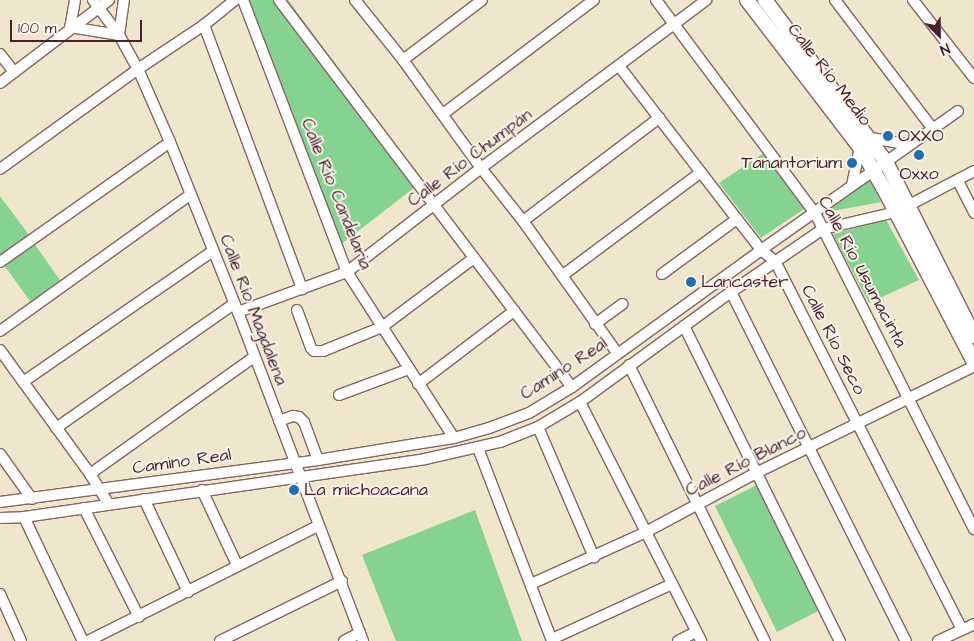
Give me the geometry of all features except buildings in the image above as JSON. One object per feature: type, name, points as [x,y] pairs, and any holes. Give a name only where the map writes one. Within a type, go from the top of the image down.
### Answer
[{"type":"main road","name":"Calle Río Medio","points":[[747,0],[865,142],[886,162],[902,209],[974,362]]},
{"type":"main road","name":"Calle Río Medio","points":[[765,0],[865,142],[874,170],[902,209],[974,336]]},
{"type":"street","points":[[70,28],[75,0]]},
{"type":"street","points":[[0,83],[70,28],[96,4],[109,0]]},
{"type":"street","points":[[70,28],[119,35],[124,0]]},
{"type":"street","points":[[0,169],[204,25],[236,0]]},
{"type":"street","name":"Calle Río Candelaria","points":[[242,0],[347,272],[454,438]]},
{"type":"street","points":[[279,0],[572,387]]},
{"type":"street","points":[[356,0],[443,114],[480,168],[563,275],[595,324],[618,354]]},
{"type":"street","points":[[403,60],[482,0]]},
{"type":"street","points":[[443,114],[594,0]]},
{"type":"street","name":"Calle Río Usumacinta","points":[[656,0],[815,212],[974,529]]},
{"type":"street","name":"Calle Río Chumpán","points":[[56,428],[236,308],[302,289],[347,272],[434,206],[480,168],[706,0]]},
{"type":"street","points":[[835,0],[932,128]]},
{"type":"street","points":[[913,0],[974,78]]},
{"type":"street","name":"Calle Río Magdalena","points":[[96,4],[119,35],[138,70],[170,142],[236,308],[318,526],[342,581],[361,637]]},
{"type":"street","points":[[204,25],[302,289]]},
{"type":"street","points":[[0,54],[14,72]]},
{"type":"street","name":"Calle Río Seco","points":[[619,66],[761,250],[775,261],[856,424],[962,629]]},
{"type":"street","name":"Camino Real","points":[[0,502],[318,460],[454,438],[489,428],[529,412],[572,387],[932,128],[958,112]]},
{"type":"street","points":[[523,221],[659,118]]},
{"type":"street","points":[[0,262],[170,142]]},
{"type":"street","points":[[852,185],[865,142],[909,145]]},
{"type":"street","name":"Camino Real","points":[[0,518],[24,517],[425,459],[500,442],[538,427],[580,402],[694,318],[824,229],[902,209],[974,171]]},
{"type":"street","points":[[563,275],[701,172]]},
{"type":"street","points":[[958,180],[974,213]]},
{"type":"street","points":[[0,331],[190,195]]},
{"type":"street","points":[[662,274],[737,219]]},
{"type":"street","points":[[23,382],[213,251]]},
{"type":"street","points":[[297,310],[309,344],[314,351],[323,351],[382,327],[474,258]]},
{"type":"street","points":[[731,292],[906,641]]},
{"type":"street","points":[[595,324],[623,304]]},
{"type":"street","points":[[684,305],[694,318]]},
{"type":"street","points":[[418,384],[514,311]]},
{"type":"street","points":[[684,326],[840,641]]},
{"type":"street","points":[[650,330],[660,344]]},
{"type":"street","points":[[0,350],[90,474],[109,504]]},
{"type":"street","points":[[90,474],[254,357]]},
{"type":"street","points":[[628,366],[765,641]]},
{"type":"street","name":"Calle Río Blanco","points":[[531,584],[644,533],[756,474],[974,366]]},
{"type":"street","points":[[339,395],[409,369]]},
{"type":"street","points":[[580,402],[644,533],[698,637],[678,641]]},
{"type":"street","points":[[279,421],[299,416],[304,422],[318,460]]},
{"type":"street","points":[[538,427],[594,557]]},
{"type":"street","points":[[422,443],[425,459]]},
{"type":"street","points":[[478,448],[552,640],[672,584]]},
{"type":"street","points":[[0,454],[32,499]]},
{"type":"street","points":[[202,490],[237,565]]},
{"type":"street","points":[[144,499],[188,592]]},
{"type":"street","points":[[84,508],[138,617]]},
{"type":"street","points":[[24,517],[83,641]]},
{"type":"street","points":[[88,641],[318,526]]},
{"type":"street","points":[[220,641],[342,581]]},
{"type":"street","points":[[0,594],[21,641]]},
{"type":"street","points":[[938,641],[974,624]]},
{"type":"street","points":[[344,641],[361,637]]},
{"type":"green space","points":[[249,0],[288,0],[423,181],[340,245]]},
{"type":"green space","points":[[764,153],[804,209],[761,238],[719,183]]},
{"type":"green space","points":[[870,180],[881,202],[822,213]]},
{"type":"green space","points":[[0,196],[29,235],[0,256]]},
{"type":"green space","points":[[886,220],[919,280],[869,303],[833,234]]},
{"type":"green space","points":[[34,243],[62,283],[32,304],[4,265]]},
{"type":"green space","points":[[763,482],[826,607],[777,632],[715,506]]},
{"type":"green space","points":[[475,510],[522,641],[396,641],[362,555]]},
{"type":"place","name":"OXXO","points":[[888,136]]},
{"type":"place","name":"Oxxo","points":[[919,155]]},
{"type":"place","name":"Tanantorium","points":[[852,163]]},
{"type":"place","name":"Lancaster","points":[[691,282]]},
{"type":"place","name":"La michoacana","points":[[294,490]]}]
